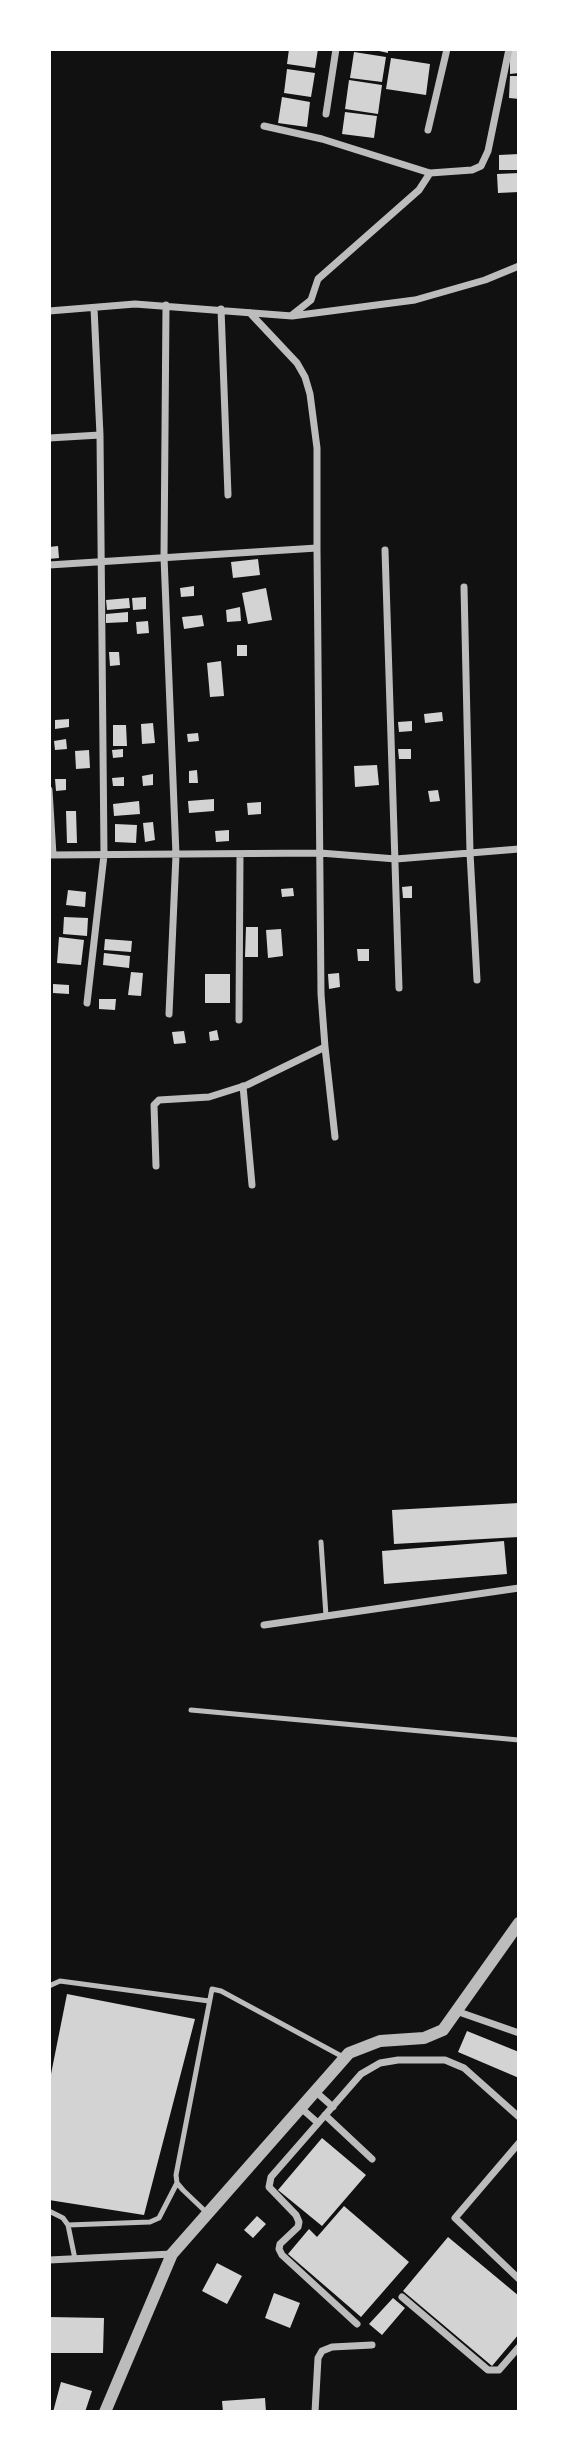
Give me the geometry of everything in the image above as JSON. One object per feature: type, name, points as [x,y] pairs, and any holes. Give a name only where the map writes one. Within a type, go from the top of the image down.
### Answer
[{"type":"street","points":[[326,114],[336,49]]},
{"type":"street","points":[[428,130],[447,49]]},
{"type":"street","points":[[264,126],[323,139],[430,173],[472,170],[481,166],[488,152],[509,49]]},
{"type":"street","points":[[292,316],[311,300],[318,279],[419,190],[430,173]]},
{"type":"street","points":[[49,310],[135,304],[292,316],[415,300],[485,280],[519,267]]},
{"type":"street","points":[[166,305],[164,557],[176,855],[169,1014]]},
{"type":"street","points":[[87,1003],[104,855],[100,435],[94,308]]},
{"type":"street","points":[[221,309],[228,495]]},
{"type":"street","points":[[250,313],[296,363],[305,377],[317,448],[321,995],[335,1137]]},
{"type":"street","points":[[49,438],[100,435]]},
{"type":"street","points":[[49,565],[317,548]]},
{"type":"street","points":[[385,550],[399,988]]},
{"type":"street","points":[[464,587],[470,853],[477,980]]},
{"type":"street","points":[[49,790],[51,855],[320,853],[396,859],[519,849]]},
{"type":"street","points":[[239,1020],[240,854]]},
{"type":"street","points":[[156,1166],[154,1105],[159,1100],[209,1097],[243,1086],[326,1044]]},
{"type":"street","points":[[243,1086],[252,1185]]},
{"type":"street","points":[[264,1625],[519,1588]]},
{"type":"street","points":[[104,2412],[172,2254],[349,2053],[380,2041],[424,2038],[443,2031],[519,1923]]},
{"type":"street","points":[[456,2011],[519,2034]]},
{"type":"street","points":[[357,2324],[282,2255],[280,2244],[298,2227],[299,2222],[268,2183],[361,2074],[370,2067],[398,2060],[445,2060],[464,2068],[519,2116]]},
{"type":"street","points":[[316,2092],[333,2106]]},
{"type":"street","points":[[302,2108],[318,2123]]},
{"type":"street","points":[[325,2115],[372,2159]]},
{"type":"street","points":[[519,2143],[455,2218],[519,2279]]},
{"type":"street","points":[[49,2260],[172,2254]]},
{"type":"street","points":[[402,2297],[488,2370],[499,2370],[519,2347]]},
{"type":"street","points":[[316,2412],[318,2358],[322,2351],[332,2347],[372,2345]]},
{"type":"lane","points":[[321,1542],[326,1616]]},
{"type":"lane","points":[[191,1710],[519,1740]]},
{"type":"lane","points":[[49,1986],[60,1981],[209,2001]]},
{"type":"lane","points":[[68,2225],[150,2222],[159,2218],[177,2183],[176,2175],[212,1989],[345,2058]]},
{"type":"lane","points":[[177,2183],[208,2213]]},
{"type":"lane","points":[[49,2211],[55,2212],[68,2225],[75,2259]]},
{"type":"building","points":[[289,49],[318,49],[315,68],[287,64]]},
{"type":"building","points":[[370,49],[388,49],[388,53]]},
{"type":"building","points":[[510,50],[519,50],[519,73],[510,74]]},
{"type":"building","points":[[354,52],[386,57],[382,82],[350,78]]},
{"type":"building","points":[[391,58],[430,64],[426,95],[386,89]]},
{"type":"building","points":[[287,69],[315,73],[311,97],[284,93]]},
{"type":"building","points":[[510,76],[519,76],[519,99],[509,98]]},
{"type":"building","points":[[349,80],[382,85],[378,114],[345,109]]},
{"type":"building","points":[[282,97],[310,102],[307,127],[278,123]]},
{"type":"building","points":[[345,112],[377,116],[374,138],[342,134]]},
{"type":"building","points":[[519,154],[519,170],[499,170],[499,155]]},
{"type":"building","points":[[519,173],[519,192],[498,193],[497,174]]},
{"type":"building","points":[[58,546],[59,558],[49,559],[49,547]]},
{"type":"building","points":[[258,559],[260,575],[233,578],[231,562]]},
{"type":"building","points":[[194,586],[194,596],[181,597],[180,588]]},
{"type":"building","points":[[266,588],[272,620],[248,624],[242,593]]},
{"type":"building","points":[[146,597],[146,609],[133,610],[132,598]]},
{"type":"building","points":[[129,598],[130,608],[107,610],[106,600]]},
{"type":"building","points":[[240,607],[241,621],[227,622],[226,610]]},
{"type":"building","points":[[128,612],[128,622],[106,623],[106,614]]},
{"type":"building","points":[[202,615],[204,626],[184,629],[182,617]]},
{"type":"building","points":[[148,621],[149,633],[137,634],[136,622]]},
{"type":"building","points":[[237,645],[247,645],[247,656],[237,656]]},
{"type":"building","points":[[109,652],[119,652],[120,665],[110,666]]},
{"type":"building","points":[[221,661],[224,696],[210,697],[207,663]]},
{"type":"building","points":[[442,712],[443,721],[425,723],[424,714]]},
{"type":"building","points":[[69,719],[69,727],[55,729],[55,720]]},
{"type":"building","points":[[412,721],[412,731],[399,732],[398,722]]},
{"type":"building","points":[[153,723],[155,743],[142,744],[141,724]]},
{"type":"building","points":[[113,725],[126,725],[127,746],[113,746]]},
{"type":"building","points":[[198,733],[199,741],[188,742],[187,734]]},
{"type":"building","points":[[66,739],[67,749],[55,750],[54,741]]},
{"type":"building","points":[[123,749],[123,757],[113,758],[112,750]]},
{"type":"building","points":[[398,749],[411,749],[411,759],[399,759]]},
{"type":"building","points":[[89,750],[90,768],[76,769],[75,751]]},
{"type":"building","points":[[377,765],[379,785],[355,787],[354,766]]},
{"type":"building","points":[[197,770],[198,783],[189,783],[189,771]]},
{"type":"building","points":[[153,774],[153,785],[143,786],[142,776]]},
{"type":"building","points":[[124,777],[124,786],[113,786],[112,778]]},
{"type":"building","points":[[55,779],[66,779],[66,790],[56,791]]},
{"type":"building","points":[[438,790],[440,801],[430,802],[428,791]]},
{"type":"building","points":[[214,799],[214,811],[189,813],[188,801]]},
{"type":"building","points":[[139,801],[140,814],[114,816],[113,804]]},
{"type":"building","points":[[261,802],[261,814],[248,815],[247,803]]},
{"type":"building","points":[[66,811],[76,811],[77,843],[67,843]]},
{"type":"building","points":[[153,822],[155,840],[145,842],[143,823]]},
{"type":"building","points":[[115,824],[137,825],[136,843],[115,842]]},
{"type":"building","points":[[229,830],[229,841],[216,842],[215,831]]},
{"type":"building","points":[[412,886],[412,898],[403,898],[402,887]]},
{"type":"building","points":[[293,888],[294,896],[282,897],[281,889]]},
{"type":"building","points":[[68,890],[86,892],[85,907],[66,905]]},
{"type":"building","points":[[64,917],[88,918],[87,936],[63,934]]},
{"type":"building","points":[[246,927],[258,927],[258,957],[245,957]]},
{"type":"building","points":[[281,929],[283,956],[268,958],[266,930]]},
{"type":"building","points":[[59,937],[84,940],[81,965],[57,963]]},
{"type":"building","points":[[105,939],[132,941],[131,952],[104,950]]},
{"type":"building","points":[[357,949],[369,949],[369,961],[358,961]]},
{"type":"building","points":[[104,953],[130,956],[129,968],[103,965]]},
{"type":"building","points":[[131,972],[143,973],[141,996],[128,995]]},
{"type":"building","points":[[339,973],[340,987],[329,989],[328,974]]},
{"type":"building","points":[[205,974],[230,974],[230,1003],[205,1003]]},
{"type":"building","points":[[53,984],[69,985],[69,994],[53,993]]},
{"type":"building","points":[[99,999],[116,999],[115,1010],[99,1009]]},
{"type":"building","points":[[217,1030],[219,1040],[210,1041],[209,1032]]},
{"type":"building","points":[[184,1031],[186,1043],[174,1044],[172,1032]]},
{"type":"building","points":[[519,1503],[519,1537],[394,1544],[392,1510]]},
{"type":"building","points":[[504,1541],[507,1574],[384,1584],[382,1551]]},
{"type":"building","points":[[67,1994],[195,2019],[144,2215],[49,2200],[49,2084]]},
{"type":"building","points":[[467,2031],[519,2052],[519,2078],[458,2052]]},
{"type":"building","points":[[322,2138],[366,2175],[322,2226],[278,2190]]},
{"type":"building","points":[[344,2206],[409,2262],[361,2317],[288,2254],[309,2229],[317,2237]]},
{"type":"building","points":[[257,2216],[266,2224],[253,2238],[244,2230]]},
{"type":"building","points":[[448,2237],[519,2296],[519,2334],[492,2366],[403,2291]]},
{"type":"building","points":[[217,2263],[242,2276],[227,2304],[202,2291]]},
{"type":"building","points":[[274,2293],[300,2303],[290,2328],[265,2318]]},
{"type":"building","points":[[393,2298],[405,2308],[382,2335],[369,2324]]},
{"type":"building","points":[[49,2317],[104,2318],[103,2353],[49,2353]]},
{"type":"building","points":[[61,2382],[92,2391],[85,2412],[53,2412]]},
{"type":"building","points":[[265,2398],[266,2412],[223,2412],[222,2401]]}]
